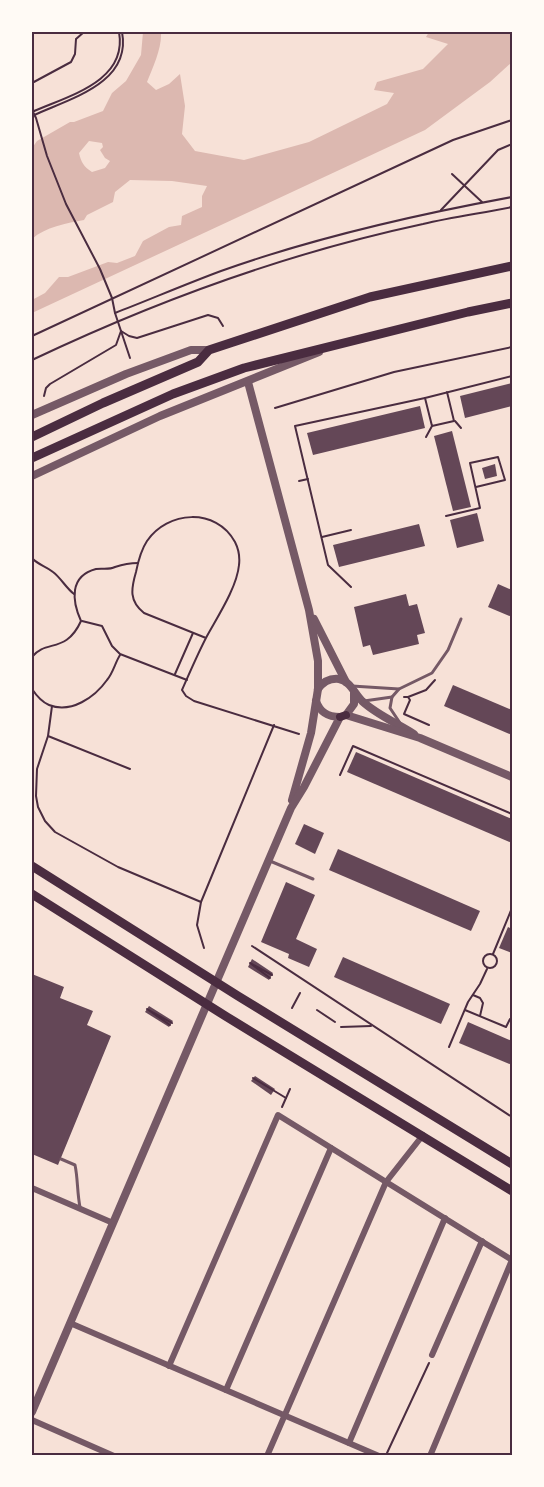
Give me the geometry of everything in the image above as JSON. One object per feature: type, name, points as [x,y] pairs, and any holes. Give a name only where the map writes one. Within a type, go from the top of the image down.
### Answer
[{"type":"main road","points":[[32,437],[198,362],[209,350],[370,297],[513,266]]},
{"type":"main road","points":[[32,458],[173,394],[244,368],[513,303]]},
{"type":"main road","points":[[32,866],[216,983],[513,1164]]},
{"type":"main road","points":[[32,894],[513,1191]]},
{"type":"street","points":[[32,477],[160,416],[334,345]]},
{"type":"street","points":[[32,415],[126,374],[191,350],[209,350]]},
{"type":"street","points":[[248,382],[309,610],[318,661],[318,689],[311,733],[291,808]]},
{"type":"street","points":[[309,610],[350,686],[363,701],[379,714],[420,738]]},
{"type":"street","points":[[318,689],[322,684],[334,679],[350,686]]},
{"type":"street","points":[[32,1412],[291,808],[343,716],[354,705],[350,686]]},
{"type":"street","points":[[316,701],[318,707],[327,715],[343,716],[420,738],[513,777]]},
{"type":"street","points":[[169,1365],[278,1115],[512,1260],[430,1455]]},
{"type":"street","points":[[267,1455],[386,1182],[423,1135]]},
{"type":"street","points":[[226,1390],[331,1148]]},
{"type":"street","points":[[32,1188],[113,1223]]},
{"type":"street","points":[[349,1443],[445,1218]]},
{"type":"street","points":[[432,1355],[482,1241]]},
{"type":"street","points":[[70,1323],[379,1455]]},
{"type":"street","points":[[32,1420],[114,1455]]},
{"type":"lane","points":[[402,726],[390,708],[392,697],[399,689],[432,673],[448,650],[461,619]]},
{"type":"lane","points":[[350,686],[399,689]]},
{"type":"lane","points":[[354,705],[363,701],[392,697]]},
{"type":"lane","points":[[268,861],[313,879]]},
{"type":"lane","points":[[62,1159],[75,1165],[80,1209]]},
{"type":"path","points":[[32,83],[71,62],[75,54],[76,39],[84,32]]},
{"type":"path","points":[[121,32],[118,57],[109,73],[94,84],[33,114],[46,156],[66,204],[112,298],[130,358]]},
{"type":"path","points":[[32,336],[453,140],[513,120]]},
{"type":"path","points":[[441,210],[498,150],[513,144]]},
{"type":"path","points":[[452,174],[482,202]]},
{"type":"path","points":[[115,313],[221,271],[350,232],[406,217],[513,196]]},
{"type":"path","points":[[32,360],[118,322],[224,281],[344,243],[423,224],[513,207]]},
{"type":"path","points":[[121,331],[137,338],[208,315],[218,318],[223,326]]},
{"type":"path","points":[[44,396],[50,384],[116,345],[121,331]]},
{"type":"path","points":[[275,408],[394,372],[513,347]]},
{"type":"path","points":[[351,587],[328,565],[295,426],[513,376]]},
{"type":"path","points":[[447,392],[454,421],[461,428]]},
{"type":"path","points":[[425,398],[432,426],[426,437]]},
{"type":"path","points":[[432,426],[454,421]]},
{"type":"path","points":[[446,516],[480,508],[470,463],[498,457],[505,480],[476,487]]},
{"type":"path","points":[[299,481],[308,479]]},
{"type":"path","points":[[206,638],[144,613],[136,607],[132,598],[138,563],[146,542],[154,532],[173,521],[187,517],[210,519],[226,531],[235,542],[239,555],[239,566],[222,609],[182,690],[194,701],[299,734]]},
{"type":"path","points":[[322,537],[351,530]]},
{"type":"path","points":[[32,558],[38,565],[54,573],[74,594]]},
{"type":"path","points":[[81,621],[74,604],[78,581],[97,569],[115,568],[126,562],[138,563]]},
{"type":"path","points":[[81,621],[102,626],[112,646],[120,654],[187,680]]},
{"type":"path","points":[[32,655],[42,649],[64,643],[81,621]]},
{"type":"path","points":[[175,675],[193,633]]},
{"type":"path","points":[[32,689],[45,703],[52,706],[73,705],[95,694],[107,680],[120,654]]},
{"type":"path","points":[[429,725],[404,714],[410,700],[406,697],[426,690],[438,676]]},
{"type":"path","points":[[52,706],[48,736],[40,756],[38,779],[38,807],[45,821],[55,832],[118,867],[201,902]]},
{"type":"path","points":[[204,948],[197,925],[201,902],[274,725]]},
{"type":"path","points":[[48,736],[130,769]]},
{"type":"path","points":[[340,776],[353,746],[513,814]]},
{"type":"path","points":[[32,780],[38,779]]},
{"type":"path","points":[[493,954],[513,908]]},
{"type":"path","points":[[252,946],[513,1117]]},
{"type":"path","points":[[487,969],[497,964],[498,960],[493,954]]},
{"type":"path","points":[[487,969],[482,963],[483,959],[493,954]]},
{"type":"path","points":[[271,976],[250,963],[271,976]]},
{"type":"path","points":[[449,1047],[472,994],[487,969]]},
{"type":"path","points":[[292,1008],[300,993]]},
{"type":"path","points":[[472,994],[480,998],[483,1003],[480,1016]]},
{"type":"path","points":[[171,1024],[147,1009],[171,1024]]},
{"type":"path","points":[[317,1010],[335,1022]]},
{"type":"path","points":[[465,1010],[507,1027],[510,1019]]},
{"type":"path","points":[[341,1027],[371,1026]]},
{"type":"path","points":[[253,1078],[286,1098]]},
{"type":"path","points":[[278,1115],[290,1089]]},
{"type":"path","points":[[386,1455],[432,1355]]},
{"type":"shaded area","points":[[143,32],[161,32],[159,51],[147,82],[156,90],[169,84],[180,74],[185,106],[182,134],[195,151],[244,160],[309,142],[387,104],[394,93],[374,90],[377,82],[423,69],[448,44],[426,37],[429,32],[512,32],[512,62],[490,82],[425,130],[32,313],[32,300],[45,293],[59,277],[68,277],[108,262],[117,263],[135,256],[143,241],[169,227],[181,225],[182,216],[202,207],[202,196],[207,186],[172,181],[130,180],[115,192],[113,202],[87,215],[84,220],[50,229],[32,239],[32,148],[37,141],[70,122],[103,111],[112,93],[126,81],[141,55]],"holes":[[[89,141],[102,143],[103,147],[100,150],[110,161],[105,168],[92,172],[83,164],[79,153]]]},
{"type":"building","points":[[512,383],[512,406],[465,418],[460,396]]},
{"type":"building","points":[[420,406],[425,428],[313,455],[307,433]]},
{"type":"building","points":[[452,431],[471,507],[453,511],[434,436]]},
{"type":"building","points":[[495,464],[497,476],[485,479],[482,468]]},
{"type":"building","points":[[477,513],[484,541],[457,548],[450,520]]},
{"type":"building","points":[[419,524],[425,546],[339,567],[333,545]]},
{"type":"building","points":[[498,584],[512,590],[512,617],[488,607]]},
{"type":"building","points":[[406,594],[409,606],[417,604],[425,633],[417,635],[419,644],[373,655],[370,645],[363,647],[354,607]]},
{"type":"building","points":[[453,685],[512,710],[512,735],[444,706]]},
{"type":"building","points":[[356,752],[512,819],[512,843],[347,772]]},
{"type":"building","points":[[304,824],[324,833],[315,854],[295,844]]},
{"type":"building","points":[[338,849],[480,911],[471,931],[329,870]]},
{"type":"building","points":[[286,882],[315,895],[296,939],[317,949],[309,967],[288,958],[289,954],[261,942]]},
{"type":"building","points":[[508,927],[512,929],[512,953],[499,948]]},
{"type":"building","points":[[343,957],[450,1004],[441,1024],[334,977]]},
{"type":"building","points":[[252,959],[273,973],[269,980],[248,967]]},
{"type":"building","points":[[32,974],[64,987],[60,998],[93,1011],[87,1025],[111,1036],[58,1165],[32,1154]]},
{"type":"building","points":[[149,1006],[173,1021],[169,1027],[145,1012]]},
{"type":"building","points":[[468,1022],[512,1041],[512,1065],[459,1043]]},
{"type":"building","points":[[255,1076],[275,1089],[271,1095],[251,1081]]}]
